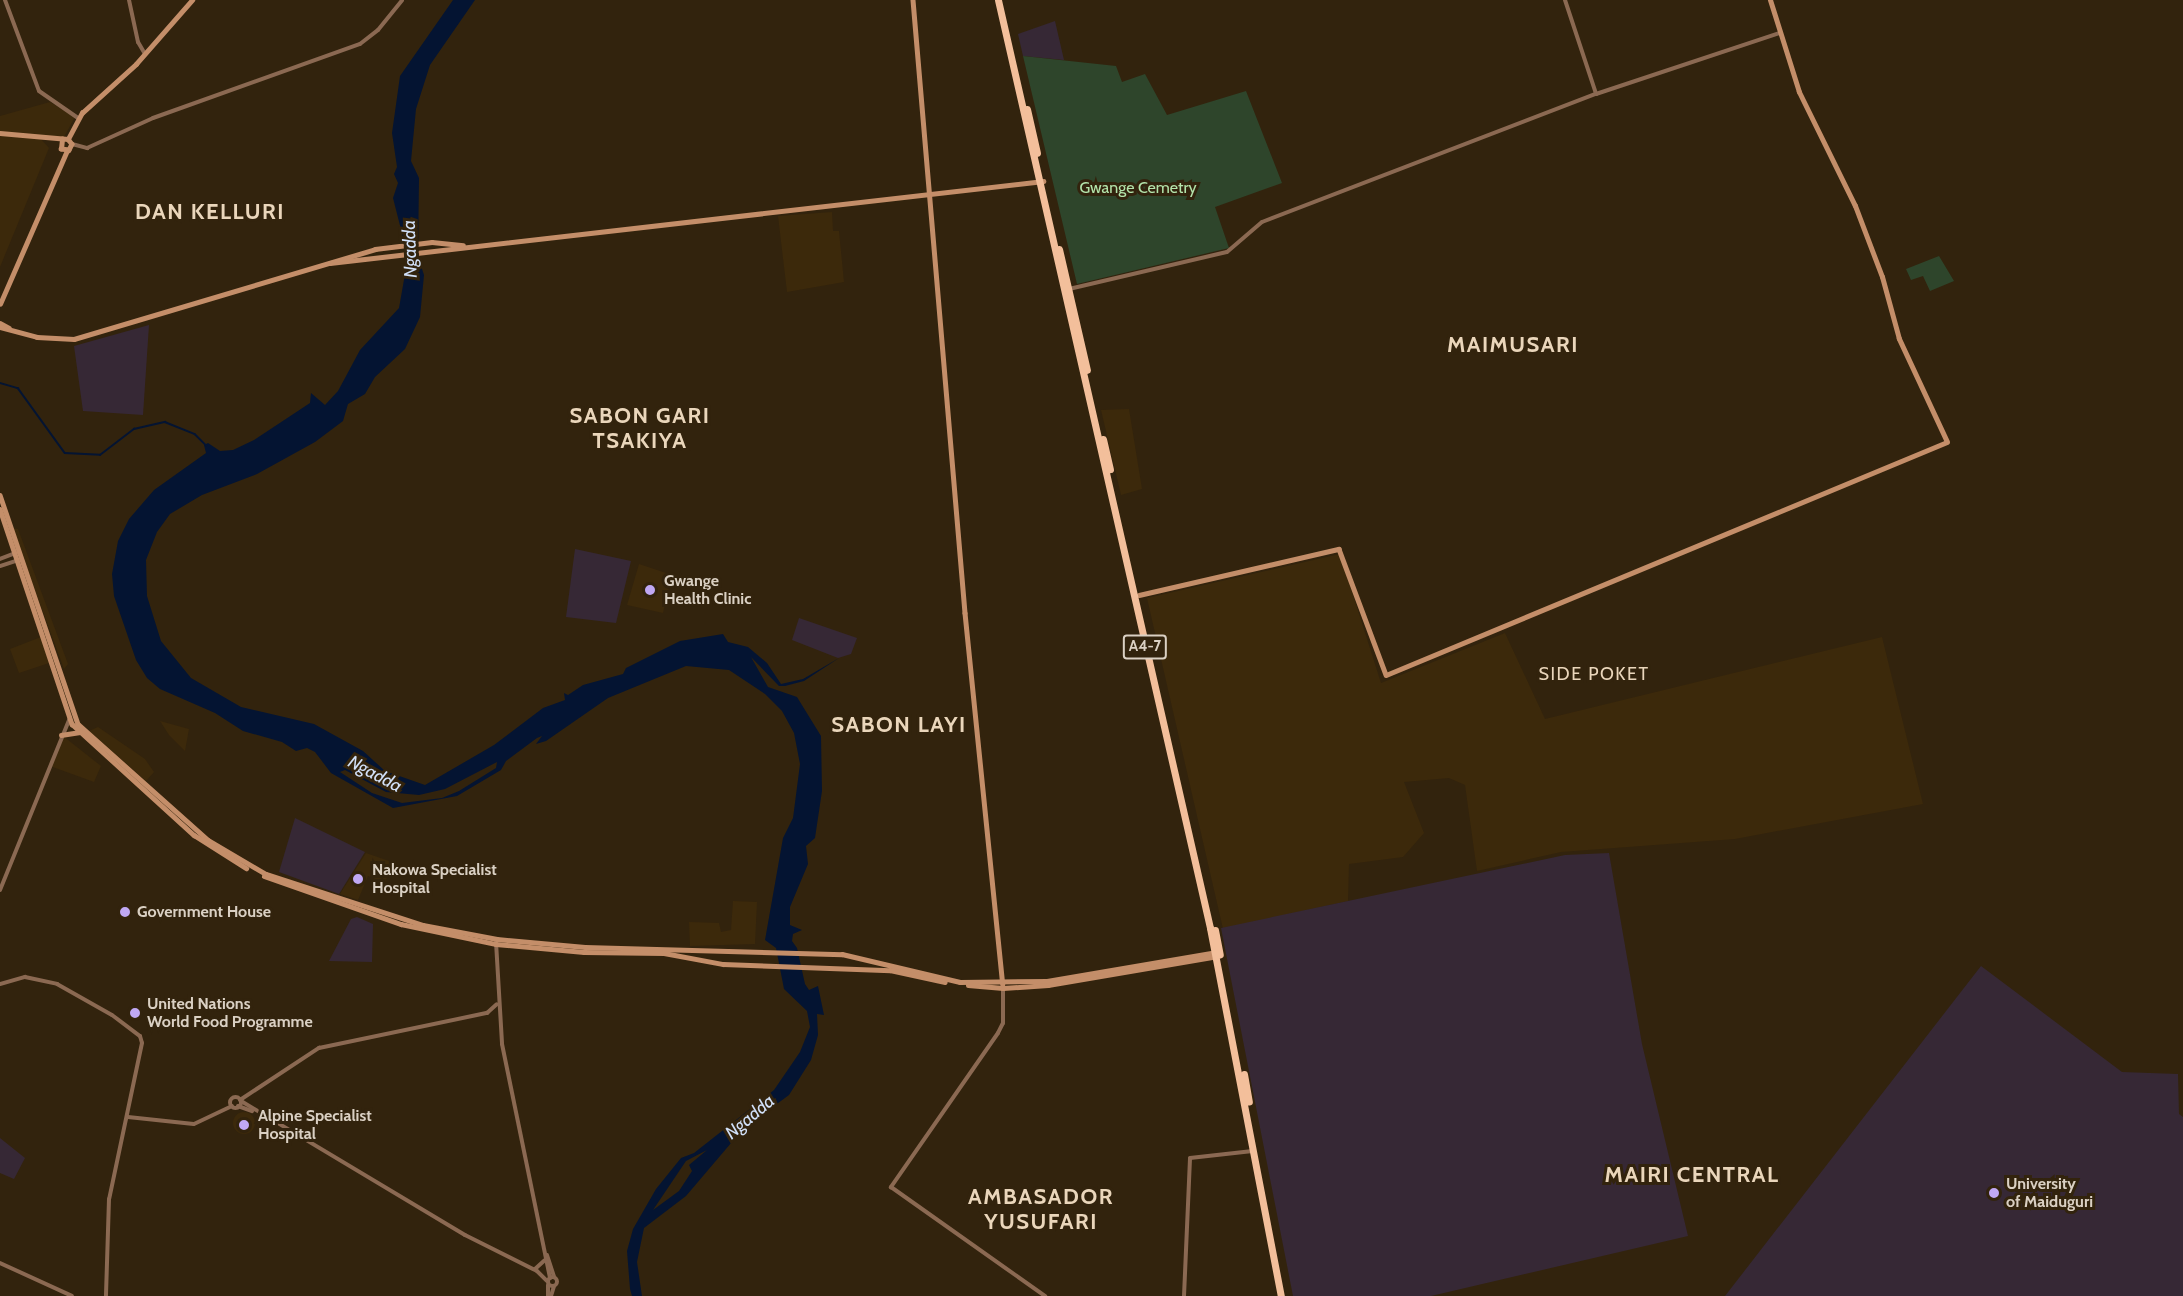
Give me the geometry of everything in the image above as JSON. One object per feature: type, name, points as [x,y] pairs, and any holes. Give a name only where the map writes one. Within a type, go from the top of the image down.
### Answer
[{"type":"highway","name":"A4-7","points":[[998,0],[1218,954],[1283,1296]]},
{"type":"highway","name":"A4-7","points":[[1002,0],[1041,182],[1069,289],[1218,954],[1283,1296]]},
{"type":"main road","points":[[58,168],[65,139],[78,118],[145,54],[192,0]]},
{"type":"main road","points":[[913,0],[932,196],[965,613],[1003,986]]},
{"type":"main road","points":[[1138,596],[1339,549],[1382,672],[1386,675],[1947,442],[1940,422],[1911,368],[1855,206],[1814,127],[1779,33],[1770,0]]},
{"type":"main road","points":[[0,133],[65,139],[72,144],[58,168],[0,304]]},
{"type":"main road","points":[[61,149],[67,151]]},
{"type":"main road","points":[[330,263],[426,252],[463,245],[932,196],[1041,182]]},
{"type":"main road","points":[[0,325],[19,333],[54,340],[74,339],[391,246],[424,243],[463,245]]},
{"type":"main road","points":[[0,298],[5,290]]},
{"type":"main road","points":[[0,495],[71,717],[80,732],[194,835],[241,866],[288,887],[401,924],[496,942],[584,952],[664,953],[723,964],[890,970],[960,985],[1003,986],[1047,981],[1218,954]]},
{"type":"main road","points":[[0,509],[17,553]]},
{"type":"main road","points":[[71,717],[186,821],[243,864],[301,886],[423,924],[496,942],[585,947],[812,952],[870,958],[941,979],[1003,986]]},
{"type":"main road","points":[[61,735],[80,732]]},
{"type":"street","points":[[5,0],[39,91],[78,118]]},
{"type":"street","points":[[129,0],[138,42],[145,54]]},
{"type":"street","points":[[72,144],[87,148],[153,117],[360,44],[378,30],[402,0]]},
{"type":"street","points":[[1565,0],[1596,94]]},
{"type":"street","points":[[1069,289],[1227,252],[1262,222],[1596,94],[1779,33]]},
{"type":"street","points":[[0,559],[17,553]]},
{"type":"street","points":[[0,566],[19,560]]},
{"type":"street","points":[[0,890],[61,735],[71,717]]},
{"type":"street","points":[[496,942],[498,1004],[508,1076],[546,1252],[550,1280],[549,1296]]},
{"type":"street","points":[[0,984],[9,979],[45,980],[104,1010],[140,1036],[142,1052],[109,1198],[106,1296]]},
{"type":"street","points":[[1003,986],[1002,1023],[998,1034],[891,1187],[1044,1296]]},
{"type":"street","points":[[223,1110],[230,1101],[239,1099],[319,1048],[487,1013],[498,1004]]},
{"type":"street","points":[[238,1106],[239,1099]]},
{"type":"street","points":[[239,1099],[256,1112],[532,1269],[550,1280],[554,1286]]},
{"type":"street","points":[[230,1101],[232,1106]]},
{"type":"street","points":[[128,1117],[194,1124],[232,1106],[256,1112]]},
{"type":"street","points":[[1184,1296],[1190,1158],[1254,1151]]},
{"type":"street","points":[[546,1252],[550,1280],[554,1286]]},
{"type":"street","points":[[532,1269],[546,1259]]},
{"type":"street","points":[[0,1263],[72,1296]]},
{"type":"street","points":[[549,1296],[554,1286]]},
{"type":"street","points":[[100,1296],[105,1290]]},
{"type":"shaded area","points":[[1055,21],[1064,60],[1023,56],[1018,34]]},
{"type":"shaded area","points":[[50,102],[75,117],[64,137],[0,133],[0,116]]},
{"type":"shaded area","points":[[0,134],[40,138],[49,148],[0,267]]},
{"type":"shaded area","points":[[832,212],[833,231],[839,231],[844,282],[787,292],[778,216]]},
{"type":"shaded area","points":[[149,325],[143,415],[83,411],[74,346]]},
{"type":"shaded area","points":[[1129,409],[1142,489],[1121,495],[1101,410]]},
{"type":"shaded area","points":[[12,528],[18,529],[68,664],[64,669]]},
{"type":"shaded area","points":[[575,549],[631,561],[616,623],[566,617]]},
{"type":"shaded area","points":[[1340,554],[1381,683],[1505,633],[1545,719],[1882,637],[1923,804],[1735,839],[1561,852],[1477,871],[1465,785],[1449,778],[1404,782],[1424,833],[1403,857],[1349,864],[1348,901],[1223,929],[1147,598]]},
{"type":"shaded area","name":"Gwange Health Clinic","points":[[639,564],[672,575],[663,613],[627,605]]},
{"type":"shaded area","points":[[799,618],[857,638],[851,654],[838,658],[792,640]]},
{"type":"shaded area","points":[[41,637],[49,663],[19,673],[10,649]]},
{"type":"shaded area","points":[[160,721],[189,729],[185,751],[169,735]]},
{"type":"shaded area","points":[[98,727],[145,759],[154,772],[146,781],[89,731]]},
{"type":"shaded area","points":[[63,736],[101,766],[94,782],[50,766]]},
{"type":"shaded area","points":[[295,818],[365,852],[339,894],[279,872]]},
{"type":"shaded area","name":"Nakowa Specialist Hospital","points":[[366,853],[392,862],[385,883],[368,876],[358,900],[340,894]]},
{"type":"shaded area","points":[[1609,853],[1642,1044],[1688,1236],[1431,1296],[1293,1296],[1221,928],[1565,855]]},
{"type":"shaded area","points":[[733,901],[757,902],[755,944],[690,946],[689,922],[719,923],[721,932],[731,930]]},
{"type":"shaded area","points":[[357,917],[373,924],[372,962],[329,961],[351,919]]},
{"type":"shaded area","name":"University of Maiduguri","points":[[1981,966],[2122,1072],[2178,1074],[2179,1114],[2183,1117],[2183,1296],[1725,1296]]},
{"type":"shaded area","name":"Alpine Specialist Hospital","points":[[244,1112],[252,1115],[255,1123],[252,1131],[244,1134],[236,1131],[233,1123],[236,1115]]},
{"type":"shaded area","points":[[0,1138],[25,1158],[14,1179],[0,1173]]},
{"type":"green space","name":"Gwange Cemetry","points":[[1023,56],[1116,66],[1122,82],[1145,74],[1167,115],[1246,91],[1282,183],[1215,207],[1229,248],[1077,284]]},
{"type":"green space","points":[[1939,256],[1954,281],[1930,291],[1923,276],[1911,280],[1906,269]]},
{"type":"water","name":"Ngadda","points":[[453,0],[475,0],[430,65],[416,109],[411,161],[419,178],[418,257],[424,275],[420,317],[405,349],[375,377],[365,394],[348,404],[343,421],[315,442],[257,474],[202,495],[170,514],[157,532],[146,560],[147,596],[161,641],[191,678],[241,707],[314,724],[363,751],[385,771],[425,785],[494,745],[543,708],[565,700],[564,693],[568,695],[583,685],[623,674],[626,668],[680,641],[723,634],[728,642],[748,647],[767,663],[781,684],[803,679],[839,658],[804,681],[779,686],[751,657],[768,687],[797,697],[821,736],[822,791],[815,838],[806,846],[808,864],[790,907],[790,925],[802,930],[793,934],[792,941],[797,948],[805,984],[809,990],[818,986],[824,1015],[817,1014],[818,1035],[811,1060],[789,1095],[743,1129],[686,1196],[644,1228],[637,1262],[642,1296],[632,1296],[627,1251],[633,1229],[656,1189],[681,1158],[694,1153],[774,1090],[800,1052],[810,1027],[807,1011],[784,989],[776,948],[765,940],[783,838],[793,818],[800,764],[794,733],[782,711],[765,694],[729,670],[686,666],[608,698],[546,741],[536,744],[542,736],[537,738],[506,761],[501,770],[457,796],[393,808],[331,773],[315,752],[307,748],[296,751],[282,742],[243,731],[215,713],[160,689],[147,678],[136,660],[114,596],[112,574],[118,541],[129,519],[154,490],[206,453],[204,445],[208,443],[220,451],[233,450],[254,440],[310,403],[311,393],[325,405],[338,391],[360,350],[399,308],[408,257],[393,198],[398,183],[394,174],[397,167],[392,133],[400,76]],"holes":[[[497,762],[496,768],[459,791],[442,798],[402,803],[372,793],[340,772],[345,770],[386,792],[419,795],[445,789]],[[707,1150],[689,1165],[692,1171],[679,1191],[653,1210],[686,1161]]]},
{"type":"waterway","points":[[0,383],[18,388],[65,453],[100,455],[134,429],[165,422],[195,434],[206,445]]},
{"type":"place","name":"Gwange Health Clinic","points":[[650,590]]},
{"type":"place","name":"Nakowa Specialist Hospital","points":[[358,879]]},
{"type":"place","name":"Government House","points":[[125,912]]},
{"type":"place","name":"United Nations World Food Programme","points":[[135,1013]]},
{"type":"place","name":"Alpine Specialist Hospital","points":[[244,1125]]},
{"type":"place","name":"University of Maiduguri","points":[[1994,1193]]},
{"type":"district","name":"DAN KELLURI","points":[[210,212]]},
{"type":"district","name":"MAIMUSARI","points":[[1513,345]]},
{"type":"district","name":"SABON GARI TSAKIYA","points":[[640,428]]},
{"type":"district","name":"SIDE POKET","points":[[1594,674]]},
{"type":"district","name":"SABON LAYI","points":[[899,725]]},
{"type":"district","name":"MAIRI CENTRAL","points":[[1692,1175]]},
{"type":"district","name":"AMBASADOR YUSUFARI","points":[[1041,1208]]}]
